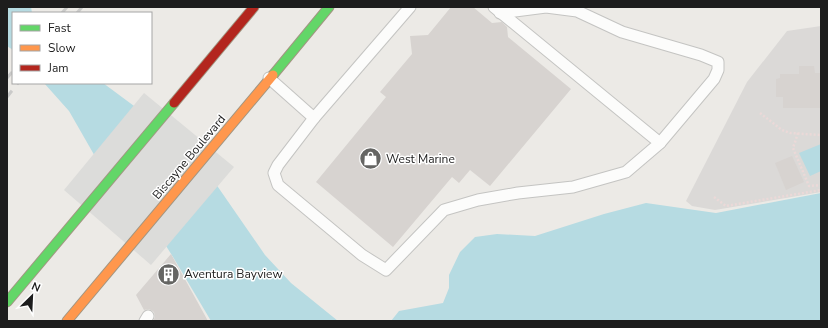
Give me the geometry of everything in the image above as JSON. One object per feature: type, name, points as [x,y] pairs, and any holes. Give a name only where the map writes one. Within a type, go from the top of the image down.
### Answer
[{"type":"main road","points":[[7,302],[254,7]]},
{"type":"main road","name":"Biscayne Boulevard","points":[[67,321],[329,7]]},
{"type":"lane","points":[[410,7],[314,118],[278,165],[274,173],[278,186],[362,255],[386,270],[444,210],[478,200],[518,193],[573,187],[626,172],[660,143],[714,79],[718,70],[718,62],[701,55],[622,32],[577,11],[546,7],[497,10]]},
{"type":"lane","points":[[497,10],[660,143]]},
{"type":"lane","points":[[269,78],[314,118]]},
{"type":"path","points":[[760,113],[782,130],[821,135]]},
{"type":"path","points":[[798,133],[793,148],[809,186],[821,184]]},
{"type":"path","points":[[714,197],[726,206],[821,190]]},
{"type":"shaded area","points":[[821,26],[821,192],[715,210],[692,206],[686,201],[747,82],[787,31]]},
{"type":"water","points":[[7,7],[31,7],[32,12],[12,12],[12,49],[7,46]]},
{"type":"water","points":[[45,84],[104,84],[157,123],[200,161],[265,255],[291,283],[338,321],[211,321],[151,222],[108,179],[69,111]]},
{"type":"water","points":[[821,144],[821,171],[810,176],[799,153]]},
{"type":"water","points":[[821,193],[821,321],[391,321],[399,311],[443,303],[449,288],[449,275],[460,252],[475,237],[497,234],[535,236],[604,214],[646,203],[716,213]]},
{"type":"pier","points":[[144,93],[234,167],[151,265],[64,190]]},
{"type":"building","points":[[451,7],[473,7],[492,23],[502,22],[507,27],[508,37],[571,89],[490,186],[470,170],[459,183],[452,177],[393,247],[316,182],[386,97],[380,92],[412,54],[410,36],[428,35]]},
{"type":"building","points":[[799,66],[814,66],[815,73],[821,73],[821,108],[783,108],[783,97],[776,97],[776,79],[780,78],[780,74],[799,74]]},
{"type":"building","points":[[792,156],[804,182],[786,190],[775,163]]},
{"type":"building","name":"Aventura Bayview","points":[[171,254],[208,321],[153,321],[155,317],[154,312],[149,309],[144,310],[136,295]]},
{"type":"railway","points":[[63,12],[67,7]]},
{"type":"railway","points":[[78,12],[82,7]]},
{"type":"railway","points":[[7,78],[12,72]]},
{"type":"railway","points":[[7,97],[17,84]]},
{"type":"traffic: fast","points":[[273,75],[329,7]]},
{"type":"traffic: fast","points":[[7,302],[174,103]]},
{"type":"traffic: slow","points":[[67,321],[273,75]]},
{"type":"traffic: jam","points":[[174,103],[254,7]]},
{"type":"place","name":"West Marine","points":[[371,159]]},
{"type":"place","name":"Aventura Bayview","points":[[168,274]]}]
